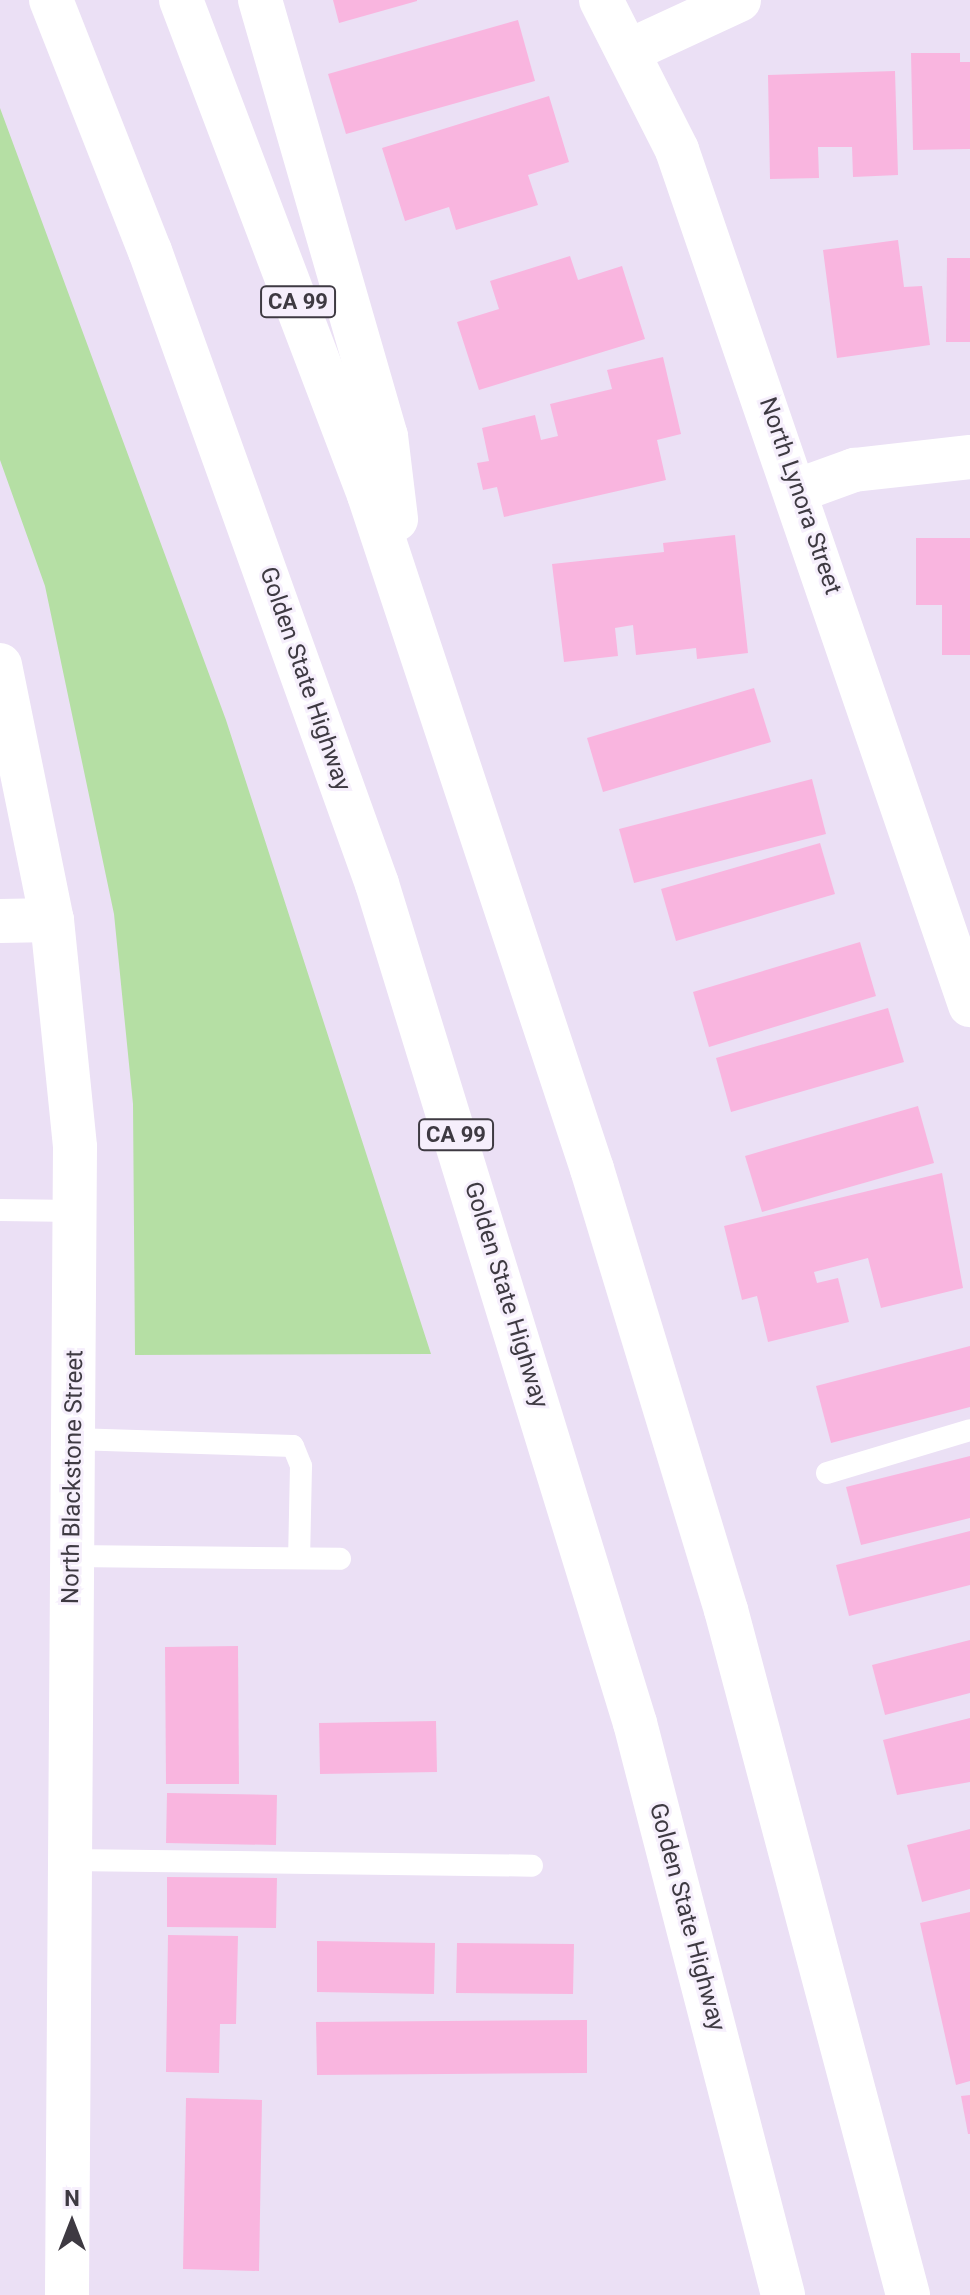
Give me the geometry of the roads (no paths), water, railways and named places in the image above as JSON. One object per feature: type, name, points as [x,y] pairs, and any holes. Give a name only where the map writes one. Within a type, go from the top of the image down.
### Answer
[{"type":"main road","name":"Golden State Highway","points":[[51,0],[161,281],[377,884],[635,1723],[783,2295]]},
{"type":"main road","name":"CA 99","points":[[181,0],[406,607],[592,1169],[726,1610],[908,2295]]},
{"type":"main road","points":[[260,0],[386,436],[406,607]]},
{"type":"main road","name":"North Lynora Street","points":[[601,0],[631,50],[677,150],[799,490],[969,1000]]},
{"type":"main road","points":[[631,50],[739,0]]},
{"type":"main road","points":[[799,490],[854,470],[970,457]]},
{"type":"main road","name":"North Blackstone Street","points":[[0,665],[52,920],[72,1086],[76,1211],[67,2295]]},
{"type":"main road","points":[[0,921],[52,920]]},
{"type":"lane","points":[[0,1210],[76,1211]]},
{"type":"lane","points":[[827,1473],[970,1430]]},
{"type":"lane","points":[[73,1439],[293,1446],[301,1466],[299,1558]]},
{"type":"lane","points":[[72,1556],[340,1559]]},
{"type":"lane","points":[[69,1860],[532,1866]]}]
